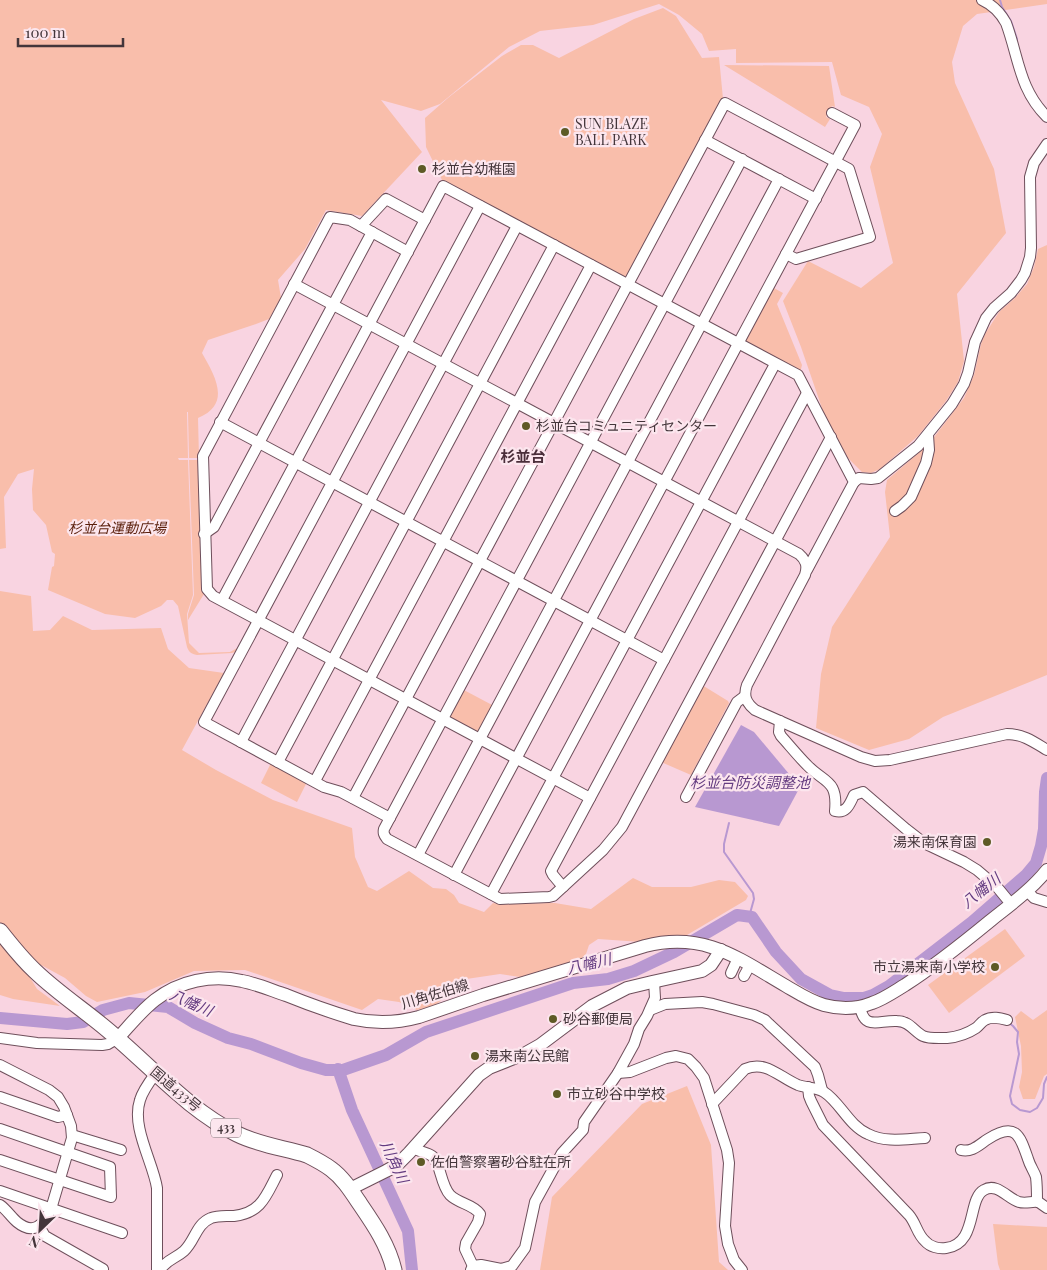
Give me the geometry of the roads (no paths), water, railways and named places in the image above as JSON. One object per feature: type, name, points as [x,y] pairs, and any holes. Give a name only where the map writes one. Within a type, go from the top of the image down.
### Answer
[{"type":"highway","name":"国道433号","points":[[0,931],[22,959],[36,972],[104,1026],[186,1099],[228,1129],[250,1140],[315,1159],[331,1169],[344,1181],[378,1231],[389,1253],[394,1270]]},
{"type":"main road","name":"川角佐伯線","points":[[118,1038],[159,997],[173,988],[193,981],[213,978],[234,979],[254,984],[354,1019],[376,1023],[398,1022],[645,946],[669,942],[707,945],[721,950],[738,958],[747,970],[823,1005],[839,1008],[860,1007],[879,1000],[931,968],[1009,902],[1026,891],[1047,870]]},
{"type":"main road","points":[[350,1189],[397,1165],[479,1075],[488,1068],[524,1054],[540,1045],[592,1006],[627,988],[702,971],[710,965],[721,950]]},
{"type":"street","points":[[982,0],[994,7],[1006,23],[1025,86],[1034,103],[1047,117]]},
{"type":"street","points":[[353,798],[725,103],[849,169],[870,237],[796,259],[786,254]]},
{"type":"street","points":[[454,875],[855,125],[832,113]]},
{"type":"street","points":[[705,140],[816,199]]},
{"type":"street","points":[[1044,748],[1025,737],[1007,734],[890,760],[875,761],[861,757],[755,710],[747,702],[745,690],[854,482],[859,478],[878,478],[912,451],[928,435],[955,400],[964,384],[974,342],[986,318],[1010,293],[1025,273],[1032,248],[1030,177],[1034,163],[1047,144]]},
{"type":"street","points":[[742,160],[384,829],[384,836],[454,875],[503,899],[553,896],[603,850],[622,827],[831,437]]},
{"type":"street","points":[[418,855],[779,179]]},
{"type":"street","points":[[222,600],[443,186],[798,375],[854,482]]},
{"type":"street","points":[[361,226],[386,199],[425,220]]},
{"type":"street","points":[[390,818],[353,798],[315,782],[204,722],[480,206]]},
{"type":"street","points":[[408,252],[350,220],[330,216],[202,458],[207,589],[222,600],[590,798]]},
{"type":"street","points":[[241,742],[517,226]]},
{"type":"street","points":[[204,534],[214,527],[372,232]]},
{"type":"street","points":[[278,762],[554,245]]},
{"type":"street","points":[[315,782],[591,265]]},
{"type":"street","points":[[294,284],[799,554],[804,558],[807,570]]},
{"type":"street","points":[[491,894],[775,364]]},
{"type":"street","points":[[563,887],[552,875],[551,871],[807,393]]},
{"type":"street","points":[[220,422],[664,660]]},
{"type":"street","points":[[895,511],[911,497],[926,463],[929,450],[928,435]]},
{"type":"street","points":[[686,797],[737,702],[745,696]]},
{"type":"street","points":[[780,721],[779,732],[781,736],[808,767],[829,782],[834,792],[835,811],[840,812],[846,809],[854,795],[863,792],[924,843],[964,862],[976,870],[997,887],[1009,902]]},
{"type":"street","points":[[1026,891],[1034,898],[1047,902]]},
{"type":"street","points":[[731,973],[738,958]]},
{"type":"street","points":[[414,1148],[418,1152],[431,1155],[436,1162],[444,1186],[450,1195],[458,1201],[476,1208],[480,1214],[465,1249],[472,1268],[481,1265],[501,1269],[512,1266],[525,1248],[535,1202],[562,1153],[582,1130],[584,1122],[618,1072],[634,1043],[656,994],[654,981]]},
{"type":"street","points":[[650,1010],[665,1004],[702,1002],[760,1017],[815,1067],[822,1090]]},
{"type":"street","points":[[860,1007],[863,1018],[869,1022],[903,1022],[922,1035],[932,1038],[962,1036],[990,1018],[1007,1020]]},
{"type":"street","points":[[0,1038],[37,1043],[102,1045],[118,1038]]},
{"type":"street","points":[[618,1072],[630,1072],[676,1056],[688,1059],[704,1078],[727,1150],[729,1163],[726,1226],[728,1244],[734,1260],[742,1270]]},
{"type":"street","points":[[0,1065],[54,1093],[61,1101],[72,1135],[51,1209],[40,1226],[29,1228],[18,1223],[0,1205]]},
{"type":"street","points":[[712,1104],[740,1073],[750,1067],[763,1066],[797,1084],[822,1090],[855,1125],[867,1134],[888,1140],[925,1138]]},
{"type":"street","points":[[156,1073],[140,1100],[138,1114],[145,1151],[157,1188],[159,1270]]},
{"type":"street","points":[[808,1087],[811,1101],[823,1125],[909,1214],[922,1237],[929,1245],[949,1248],[962,1240],[967,1231],[977,1198],[984,1190],[995,1188],[1016,1201],[1027,1203],[1036,1201],[1043,1205]]},
{"type":"street","points":[[0,1097],[58,1117],[67,1115]]},
{"type":"street","points":[[0,1129],[110,1167],[111,1196],[0,1160]]},
{"type":"street","points":[[961,1150],[970,1151],[1003,1132],[1009,1131],[1020,1136],[1034,1174],[1037,1201],[1043,1205]]},
{"type":"street","points":[[72,1135],[121,1150]]},
{"type":"street","points":[[159,1270],[169,1260],[187,1248],[198,1228],[205,1221],[216,1217],[244,1214],[253,1211],[260,1204],[278,1175]]},
{"type":"street","points":[[0,1191],[122,1233]]},
{"type":"street","points":[[40,1226],[45,1236],[102,1270]]},
{"type":"water","name":"杉並台防災調整池","points":[[741,725],[754,732],[800,787],[779,826],[695,807]]},
{"type":"waterway","points":[[1000,0],[1011,21],[1016,41]]},
{"type":"waterway","name":"八幡川","points":[[0,1018],[67,1024],[83,1022],[103,1010],[129,1003],[168,1007],[195,1023],[228,1038],[326,1070],[343,1070],[386,1055],[426,1032],[573,983],[608,979],[634,971],[674,952],[737,915],[752,917],[776,952],[801,979],[830,995],[844,998],[864,998],[889,986],[972,922],[1026,875],[1036,863],[1044,829],[1047,778]]},
{"type":"waterway","points":[[729,823],[724,852],[753,893],[754,899],[749,917]]},
{"type":"waterway","points":[[1009,1023],[1018,1032],[1019,1054],[1010,1096],[1012,1104],[1020,1110],[1030,1112],[1037,1108],[1043,1098],[1044,1084],[1047,1077]]},
{"type":"waterway","points":[[896,1026],[907,1030]]},
{"type":"waterway","name":"川角川","points":[[338,1069],[352,1110],[408,1231],[412,1270]]},
{"type":"place","name":"SUN BLAZE BALL PARK","points":[[565,132]]},
{"type":"place","name":"杉並台幼稚園","points":[[422,169]]},
{"type":"place","name":"杉並台コミュニティセンター","points":[[526,426]]},
{"type":"place","name":"湯来南保育園","points":[[987,842]]},
{"type":"place","name":"市立湯来南小学校","points":[[995,967]]},
{"type":"place","name":"砂谷郵便局","points":[[553,1019]]},
{"type":"place","name":"湯来南公民館","points":[[475,1056]]},
{"type":"place","name":"市立砂谷中学校","points":[[557,1094]]},
{"type":"place","name":"佐伯警察署砂谷駐在所","points":[[421,1162]]},
{"type":"district","name":"杉並台","points":[[523,457]]},
{"type":"park label","name":"杉並台運動広場","points":[[117,528]]}]
